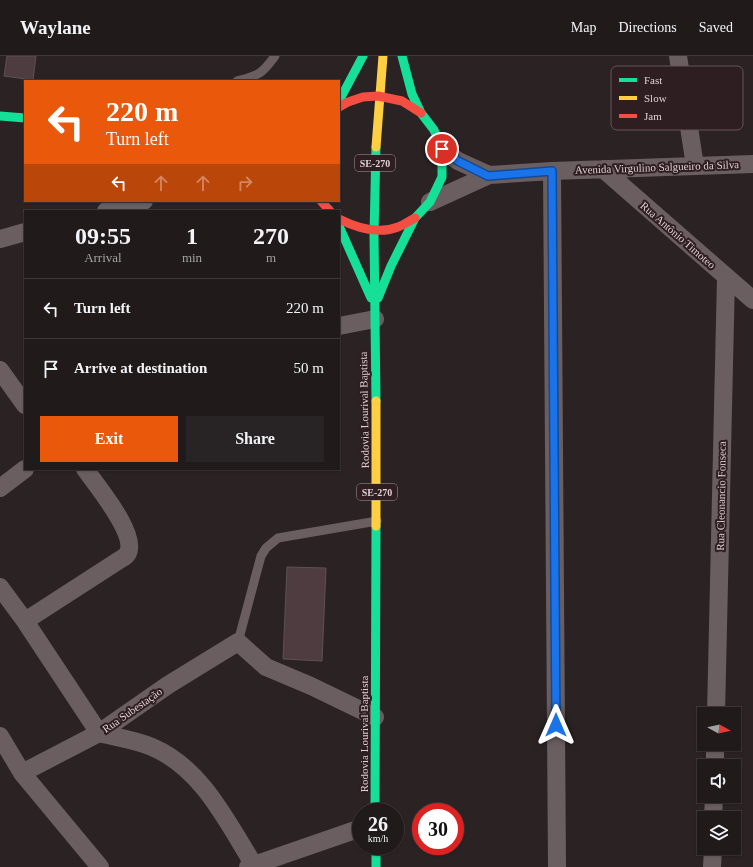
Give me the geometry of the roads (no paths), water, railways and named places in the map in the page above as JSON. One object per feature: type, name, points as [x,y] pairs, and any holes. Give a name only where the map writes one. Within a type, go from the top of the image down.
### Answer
[{"type":"main road","points":[[340,100],[363,56]]},
{"type":"main road","name":"Rodovia Lourival Baptista","points":[[376,803],[377,521],[374,230],[378,96],[383,56]]},
{"type":"main road","points":[[375,313],[391,266],[415,218],[430,202],[442,177],[442,149],[434,130],[422,114],[412,94],[402,56]]},
{"type":"main road","points":[[340,107],[348,102],[363,97],[378,96],[402,101],[422,114]]},
{"type":"main road","points":[[0,116],[24,118]]},
{"type":"main road","points":[[322,202],[329,210]]},
{"type":"main road","points":[[340,220],[360,228],[374,230],[395,227],[415,218]]},
{"type":"main road","points":[[340,228],[375,313]]},
{"type":"main road","points":[[376,855],[376,867]]},
{"type":"street","points":[[678,56],[680,66]]},
{"type":"street","points":[[689,130],[695,166]]},
{"type":"street","points":[[442,149],[458,161],[488,176]]},
{"type":"street","name":"Avenida Virgulino Salgueiro da Silva","points":[[430,202],[488,176],[552,171],[753,164]]},
{"type":"street","name":"Rua Antônio Timoteo","points":[[603,169],[753,300]]},
{"type":"street","points":[[552,171],[557,867]]},
{"type":"street","points":[[110,210],[140,202]]},
{"type":"street","points":[[0,239],[24,232]]},
{"type":"street","name":"Rua Cleonancio Fonseca","points":[[716,707],[726,277]]},
{"type":"street","points":[[340,326],[375,313]]},
{"type":"street","points":[[0,370],[23,399]]},
{"type":"street","points":[[0,488],[25,470]]},
{"type":"street","points":[[25,621],[121,560],[128,553],[126,531],[115,510],[86,470]]},
{"type":"street","points":[[0,587],[25,621],[99,733],[151,746],[169,755],[190,773],[210,795],[251,866],[352,831]]},
{"type":"street","points":[[238,642],[266,667],[311,686],[376,717]]},
{"type":"street","name":"Rua Subestação","points":[[22,773],[99,733],[168,685],[238,642]]},
{"type":"street","points":[[0,736],[22,773],[100,867]]},
{"type":"street","points":[[712,867],[713,855]]},
{"type":"lane","points":[[241,80],[258,76],[264,71],[275,56]]},
{"type":"lane","points":[[238,642],[261,556],[271,543],[278,538],[377,521]]}]
